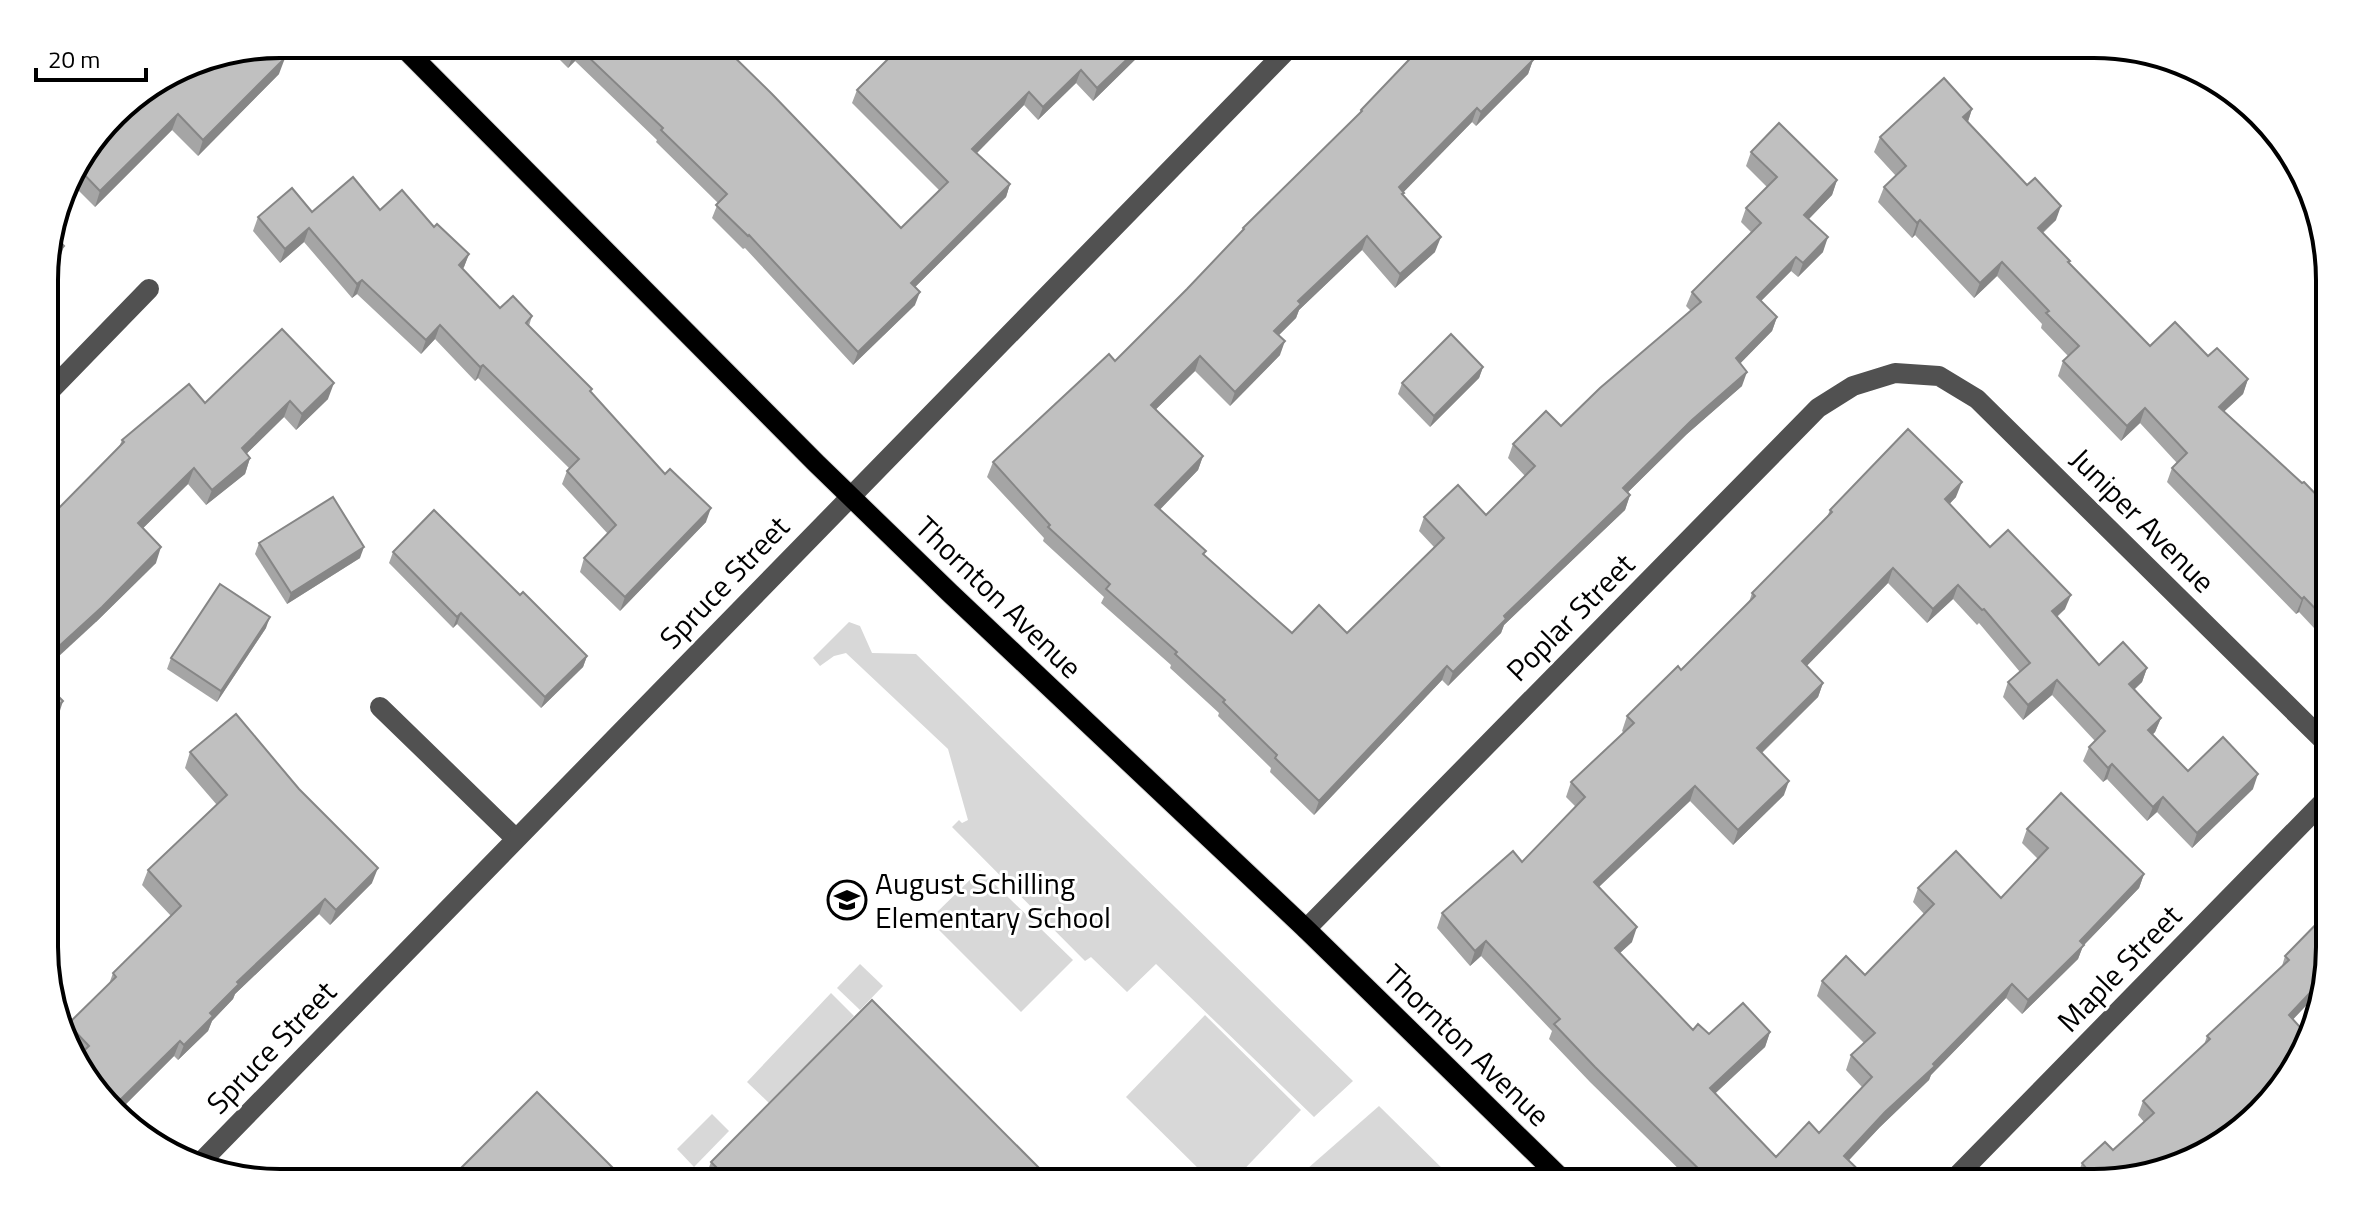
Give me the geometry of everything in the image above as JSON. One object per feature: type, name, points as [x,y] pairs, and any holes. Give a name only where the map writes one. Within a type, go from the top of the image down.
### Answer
[{"type":"main road","name":"Thornton Avenue","points":[[414,58],[746,394],[950,593],[1306,929],[1552,1169]]},
{"type":"street","name":"Spruce Street","points":[[207,1156],[1279,58]]},
{"type":"street","points":[[58,383],[149,289]]},
{"type":"street","name":"Juniper Avenue","points":[[1895,373],[1939,376],[1977,399],[2316,733]]},
{"type":"street","name":"Poplar Street","points":[[1306,929],[1818,408],[1853,386],[1895,373]]},
{"type":"street","points":[[380,707],[515,838]]},
{"type":"street","name":"Maple Street","points":[[1964,1169],[2316,809]]},
{"type":"shaded area","points":[[849,622],[860,626],[872,653],[916,654],[1353,1081],[1314,1117],[1156,964],[1127,992],[1091,957],[1085,961],[952,827],[959,820],[962,823],[968,820],[948,749],[846,653],[834,656],[820,666],[813,658]]},
{"type":"shaded area","points":[[980,870],[1073,960],[1021,1012],[929,920]]},
{"type":"shaded area","points":[[860,964],[883,986],[860,1010],[837,988]]},
{"type":"shaded area","points":[[831,993],[854,1016],[770,1104],[747,1082]]},
{"type":"shaded area","points":[[1205,1015],[1301,1110],[1244,1169],[1199,1169],[1126,1097]]},
{"type":"shaded area","points":[[1379,1106],[1443,1169],[1307,1169]]},
{"type":"shaded area","points":[[712,1114],[729,1131],[694,1167],[677,1149]]},
{"type":"building","points":[[285,58],[203,140],[178,114],[100,191],[85,175],[95,157],[134,113],[157,95],[209,70],[237,62]]},
{"type":"building","points":[[589,58],[735,58],[901,228],[948,182],[857,90],[889,58],[1128,58],[1097,88],[1081,70],[1043,107],[1029,92],[972,149],[1010,184],[911,283],[920,292],[858,352],[749,235],[716,205],[727,194],[661,130],[663,128]]},
{"type":"building","points":[[1411,58],[1533,60],[1481,112],[1477,108],[1399,187],[1441,237],[1400,274],[1367,236],[1298,301],[1301,304],[1274,331],[1285,341],[1235,392],[1200,356],[1151,405],[1203,456],[1155,505],[1206,551],[1203,554],[1292,633],[1319,605],[1347,633],[1444,538],[1424,517],[1458,485],[1486,515],[1535,466],[1513,444],[1546,411],[1561,426],[1600,388],[1701,302],[1692,292],[1761,223],[1746,208],[1777,177],[1751,152],[1779,123],[1837,180],[1804,215],[1828,237],[1803,263],[1796,257],[1757,297],[1777,317],[1736,358],[1747,372],[1692,420],[1623,488],[1630,495],[1504,616],[1506,619],[1453,672],[1447,666],[1319,801],[1275,758],[1277,755],[1223,702],[1225,700],[1175,654],[1177,652],[1106,589],[1110,584],[1048,527],[1050,525],[993,462],[1109,354],[1115,361]]},
{"type":"building","points":[[1944,78],[1972,109],[1963,117],[2027,185],[2035,178],[2061,206],[2038,228],[2150,346],[2175,322],[2208,356],[2217,348],[2248,379],[2219,407],[2316,494],[2316,609],[2172,468],[2187,453],[2145,408],[2127,426],[2063,361],[2079,346],[2002,262],[1980,283],[1920,220],[1917,223],[1884,187],[1906,166],[1880,137]]},
{"type":"building","points":[[353,177],[380,210],[402,190],[434,227],[437,224],[469,254],[459,265],[500,308],[513,296],[532,316],[526,323],[592,389],[590,391],[665,474],[670,469],[711,508],[625,597],[584,558],[616,525],[567,471],[579,459],[483,365],[480,367],[440,325],[426,340],[362,280],[357,284],[309,228],[285,249],[258,217],[292,188],[312,212]]},
{"type":"building","points":[[282,329],[334,383],[302,414],[290,401],[242,448],[250,458],[212,490],[194,468],[138,523],[161,547],[58,647],[58,509],[124,442],[122,440],[189,384],[205,403]]},
{"type":"building","points":[[1451,334],[1483,367],[1434,416],[1402,383]]},
{"type":"building","points":[[1908,429],[1962,482],[1945,499],[1990,547],[2008,530],[2071,595],[2052,611],[2099,665],[2123,642],[2147,668],[2129,684],[2161,718],[2148,730],[2188,771],[2223,737],[2258,774],[2197,833],[2163,797],[2153,807],[2112,764],[2108,768],[2089,747],[2105,731],[2057,680],[2028,705],[2008,682],[2030,663],[1984,609],[1958,585],[1933,609],[1893,568],[1802,661],[1823,683],[1757,748],[1789,781],[1738,830],[1695,786],[1594,882],[1637,927],[1615,948],[1693,1030],[1698,1024],[1709,1034],[1743,1003],[1770,1032],[1710,1088],[1776,1157],[1809,1122],[1819,1133],[1872,1077],[1851,1055],[1875,1033],[1822,981],[1846,956],[1865,975],[1934,904],[1918,888],[1956,851],[2001,898],[2048,848],[2027,829],[2061,793],[2144,874],[2080,941],[2084,945],[2028,1000],[2012,984],[1933,1064],[1935,1066],[1885,1112],[1844,1156],[1857,1169],[1699,1169],[1554,1024],[1560,1019],[1486,941],[1475,951],[1442,913],[1513,851],[1522,862],[1585,797],[1571,782],[1634,723],[1627,716],[1678,666],[1681,670],[1755,596],[1752,593],[1832,512],[1830,510]]},
{"type":"building","points":[[333,497],[364,547],[291,593],[259,543]]},
{"type":"building","points":[[434,510],[587,656],[545,697],[461,613],[457,617],[393,552]]},
{"type":"building","points":[[220,584],[270,617],[221,691],[171,658]]},
{"type":"building","points":[[236,714],[299,789],[378,868],[336,910],[325,899],[237,982],[239,984],[210,1013],[213,1016],[184,1045],[180,1041],[120,1100],[95,1070],[84,1051],[89,1046],[75,1031],[71,1021],[116,977],[113,973],[181,906],[148,870],[227,795],[190,752]]},
{"type":"building","points":[[2316,924],[2311,992],[2289,1015],[2300,1027],[2279,1070],[2261,1093],[2217,1132],[2192,1146],[2137,1165],[2085,1169],[2082,1163],[2105,1142],[2113,1150],[2154,1113],[2143,1101],[2289,960],[2285,956]]},
{"type":"building","points":[[872,1000],[1040,1169],[718,1169],[711,1162]]},
{"type":"building","points":[[537,1092],[614,1169],[460,1169]]},
{"type":"place","name":"August Schilling Elementary School","points":[[847,900]]}]
